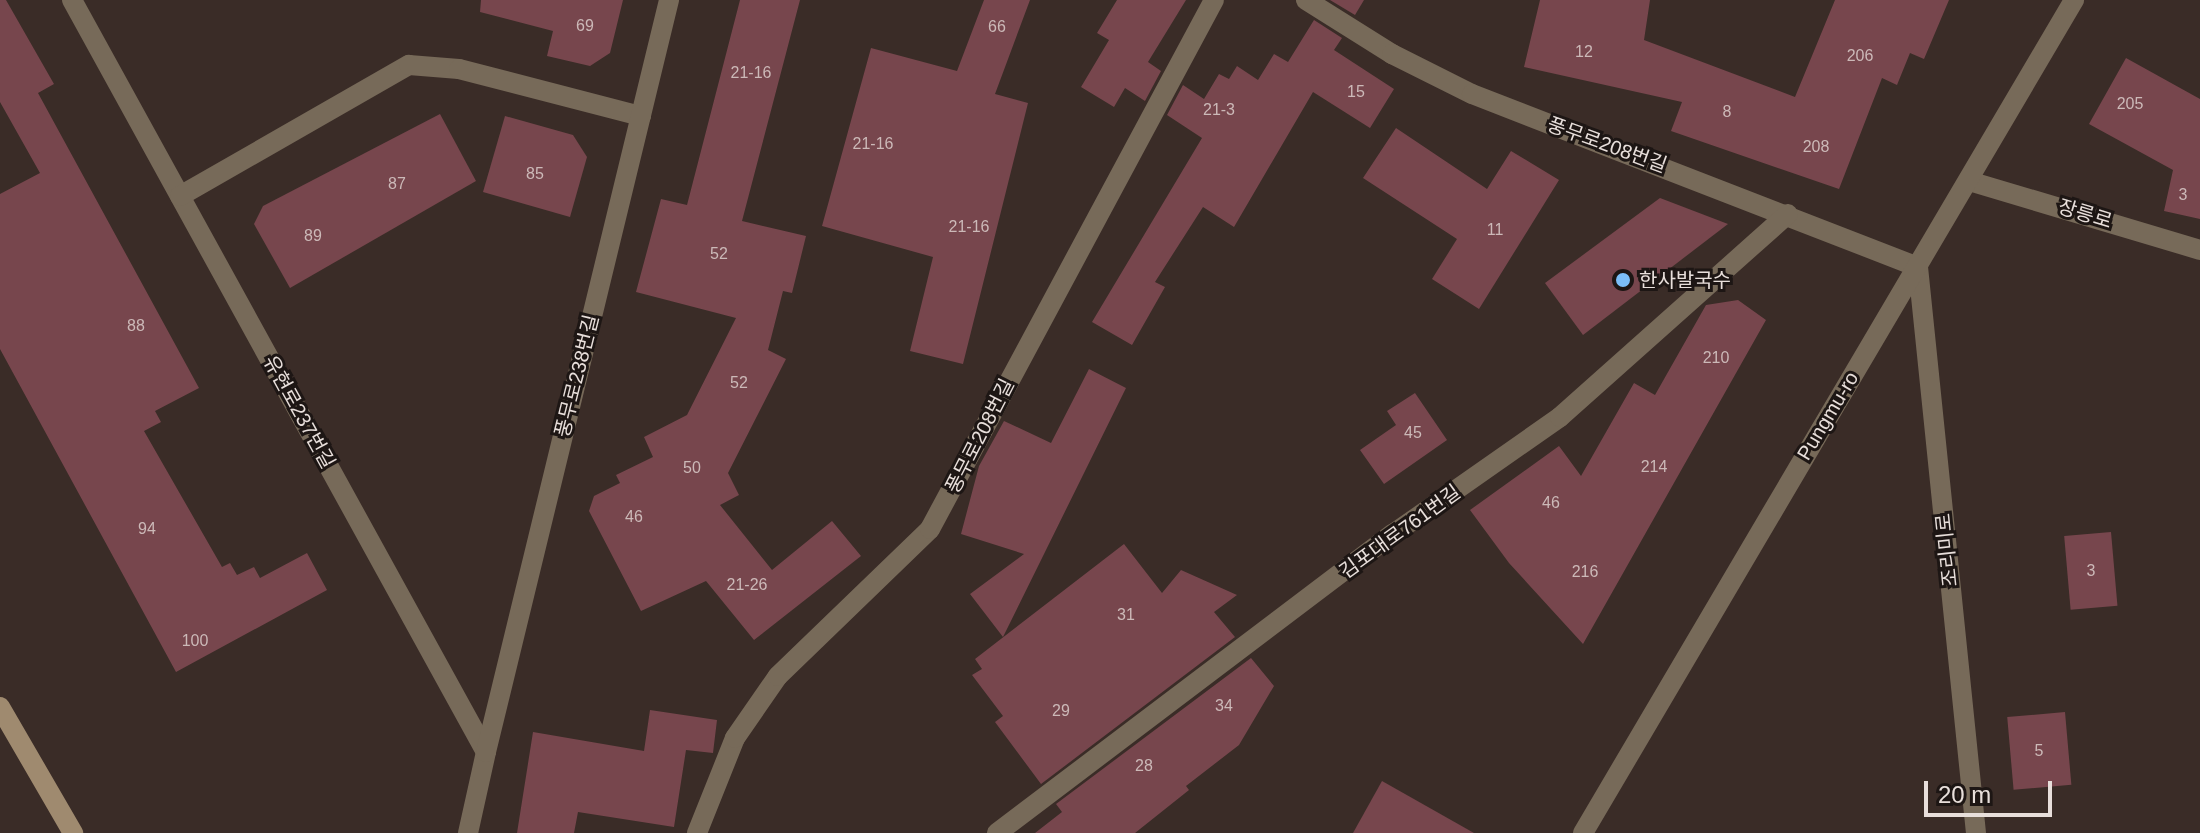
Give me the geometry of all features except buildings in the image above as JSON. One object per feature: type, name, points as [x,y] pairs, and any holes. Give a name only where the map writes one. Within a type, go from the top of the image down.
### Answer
[{"type":"main road","points":[[0,707],[73,833]]},
{"type":"street","name":"유현로237번길","points":[[72,0],[486,752]]},
{"type":"street","name":"풍무로238번길","points":[[486,752],[669,0]]},
{"type":"street","name":"풍무로208번길","points":[[697,833],[735,738],[778,676],[930,529],[1214,0]]},
{"type":"street","name":"풍무로208번길","points":[[1306,0],[1392,54],[1472,94],[1918,267]]},
{"type":"street","name":"Pungmu-ro","points":[[1583,833],[2074,0]]},
{"type":"street","points":[[180,196],[409,65],[459,69],[641,116]]},
{"type":"street","name":"장릉로","points":[[1969,181],[2200,250]]},
{"type":"street","name":"김포대로761번길","points":[[997,833],[1393,534],[1560,417],[1788,214]]},
{"type":"street","name":"조리미로","points":[[1918,267],[1976,833]]},
{"type":"street","points":[[468,833],[486,752]]},
{"type":"place","name":"한사발국수","points":[[1623,280]]}]
